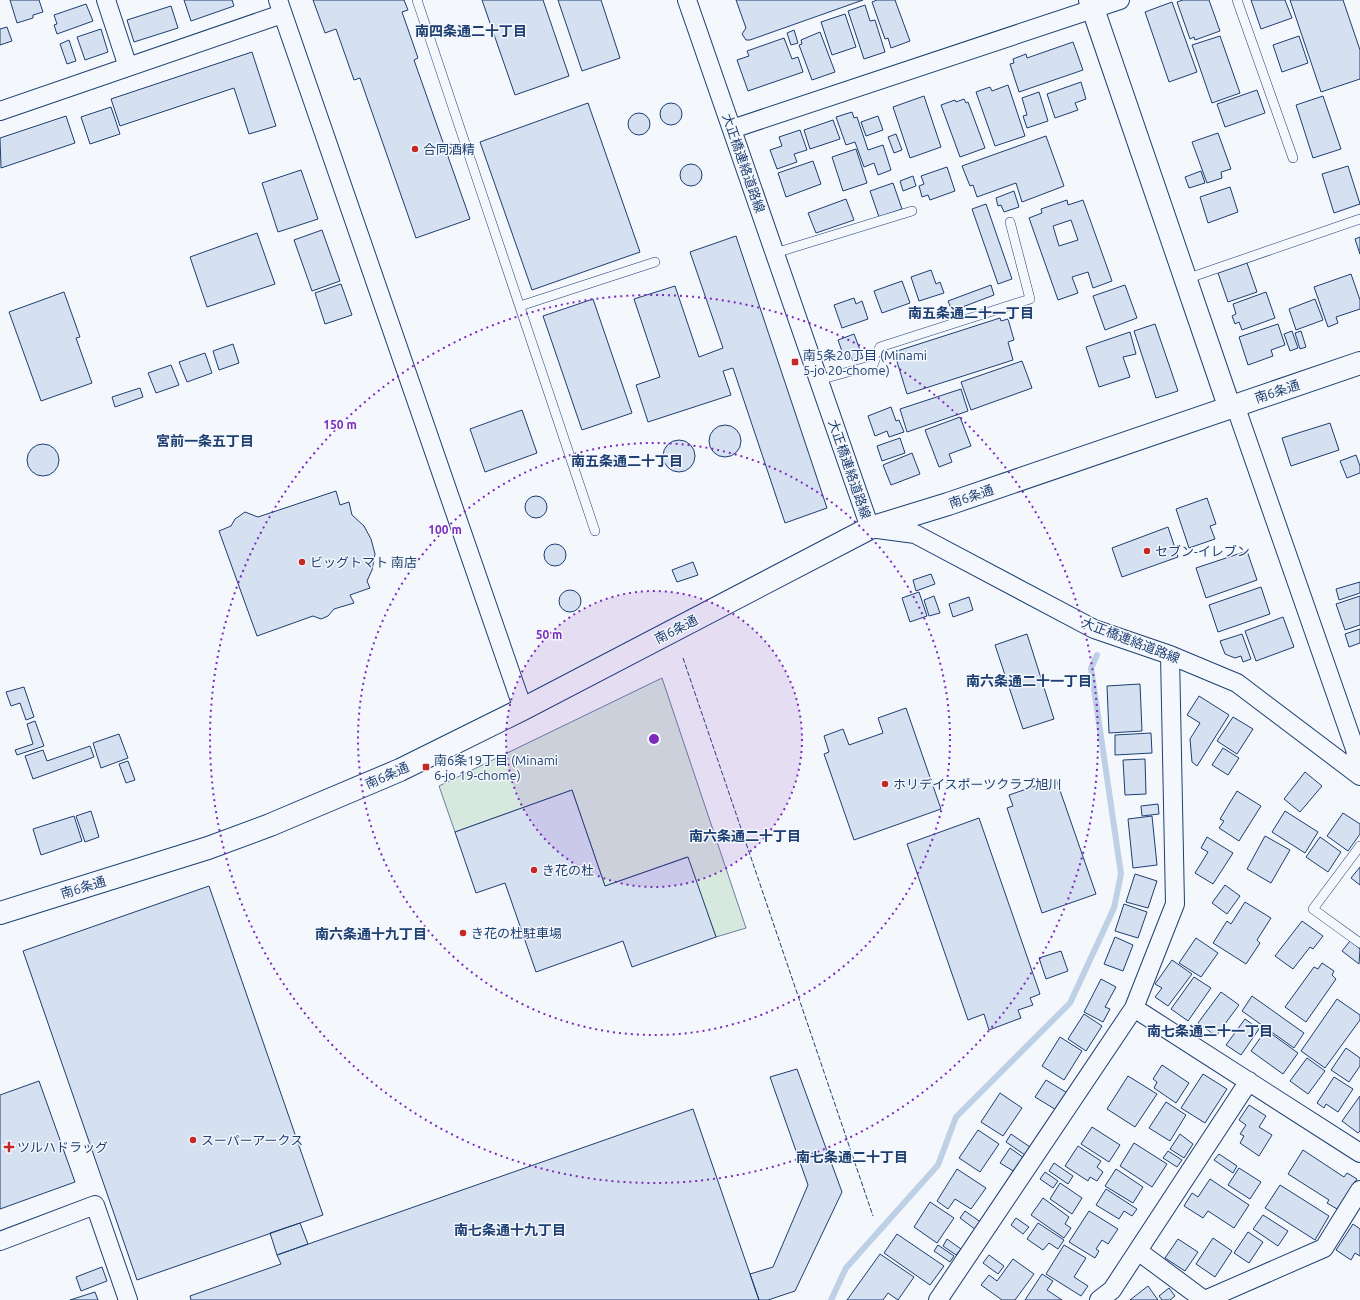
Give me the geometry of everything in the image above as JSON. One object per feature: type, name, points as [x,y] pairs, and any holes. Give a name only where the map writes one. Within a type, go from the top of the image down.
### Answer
[{"type":"street","points":[[106,0],[128,67]]},
{"type":"street","name":"大正橋連絡道路線","points":[[687,0],[870,528],[915,534],[1094,629],[1170,655],[1237,683],[1359,776]]},
{"type":"street","points":[[732,129],[1091,5],[1120,0]]},
{"type":"street","points":[[1091,5],[1186,279],[1358,748],[1359,776]]},
{"type":"street","points":[[0,111],[128,67],[280,7],[523,709]]},
{"type":"street","name":"南6条通","points":[[0,913],[208,848],[270,825],[400,770],[523,709],[870,528],[948,504],[1360,363]]},
{"type":"street","points":[[938,1300],[1134,1008],[1176,904],[1170,655]]},
{"type":"street","points":[[1134,1008],[1360,1153]]},
{"type":"street","points":[[1099,1300],[1112,1290],[1249,1082]]},
{"type":"street","points":[[1138,1251],[1204,1300],[1324,1248],[1360,1190]]},
{"type":"street","points":[[0,1241],[95,1205],[128,1300]]},
{"type":"lane","points":[[417,0],[595,531]]},
{"type":"lane","points":[[1237,0],[1293,158]]},
{"type":"lane","points":[[775,253],[912,211]]},
{"type":"lane","points":[[1186,279],[1360,219]]},
{"type":"lane","points":[[819,380],[873,365],[880,347],[1030,299],[1010,222]]},
{"type":"lane","points":[[520,306],[655,262]]},
{"type":"lane","points":[[1360,846],[1313,909],[1360,943]]},
{"type":"shaded area","points":[[662,678],[746,928],[716,937],[687,857],[605,886],[572,790],[455,832],[439,786]]},
{"type":"building","points":[[10,0],[39,0],[43,12],[33,15],[33,18],[17,23]]},
{"type":"building","points":[[184,0],[232,0],[234,6],[191,21]]},
{"type":"building","name":"合同酒精","points":[[313,0],[404,0],[408,10],[402,12],[418,58],[414,60],[470,219],[416,238],[360,78],[354,80],[336,29],[325,33]]},
{"type":"building","points":[[482,0],[543,0],[569,76],[515,95]]},
{"type":"building","points":[[558,0],[601,0],[620,58],[582,71]]},
{"type":"building","points":[[736,0],[863,0],[750,40],[746,40],[742,34],[746,28]]},
{"type":"building","points":[[877,0],[895,0],[910,41],[891,48],[888,38],[885,39],[872,2]]},
{"type":"building","points":[[1183,0],[1209,0],[1220,31],[1195,40],[1194,37],[1190,39],[1177,2]]},
{"type":"building","points":[[1251,0],[1285,0],[1292,18],[1261,29]]},
{"type":"building","points":[[1290,0],[1343,0],[1360,50],[1360,79],[1321,92]]},
{"type":"building","points":[[1172,2],[1197,72],[1169,82],[1145,12]]},
{"type":"building","points":[[86,4],[93,21],[57,34],[54,25],[57,24],[54,15]]},
{"type":"building","points":[[865,5],[870,21],[875,20],[885,52],[864,59],[848,11]]},
{"type":"building","points":[[171,6],[178,28],[134,42],[127,20]]},
{"type":"building","points":[[845,14],[856,47],[832,55],[821,22]]},
{"type":"building","points":[[7,27],[12,41],[0,45],[0,29]]},
{"type":"building","points":[[101,29],[108,52],[85,60],[77,37]]},
{"type":"building","points":[[794,30],[798,43],[791,45],[787,33]]},
{"type":"building","points":[[820,32],[835,72],[812,80],[799,45],[802,44],[801,40]]},
{"type":"building","points":[[1220,36],[1240,93],[1212,103],[1192,45]]},
{"type":"building","points":[[1299,36],[1308,63],[1282,72],[1273,45]]},
{"type":"building","points":[[784,38],[792,59],[798,57],[803,72],[748,91],[737,60],[749,56],[747,51]]},
{"type":"building","points":[[69,40],[76,61],[67,64],[60,44]]},
{"type":"building","points":[[1073,42],[1083,70],[1019,92],[1010,64],[1014,63],[1013,59],[1026,54],[1027,58]]},
{"type":"building","points":[[252,52],[276,126],[249,134],[234,88],[120,126],[111,99]]},
{"type":"building","points":[[1081,82],[1086,99],[1075,103],[1078,110],[1055,118],[1047,94]]},
{"type":"building","points":[[1008,85],[1025,136],[995,146],[976,92],[990,87],[992,91]]},
{"type":"building","points":[[1257,90],[1265,113],[1225,127],[1217,104]]},
{"type":"building","points":[[1039,92],[1048,121],[1027,128],[1023,116],[1027,115],[1022,98]]},
{"type":"building","points":[[924,96],[941,147],[910,158],[893,107]]},
{"type":"building","points":[[1323,96],[1341,149],[1313,158],[1296,105]]},
{"type":"building","points":[[964,99],[966,103],[968,102],[985,148],[960,157],[941,105],[955,100],[956,102]]},
{"type":"building","points":[[588,103],[640,252],[532,290],[480,142]]},
{"type":"building","points":[[671,103],[679,106],[682,114],[679,122],[671,125],[663,122],[660,114],[663,106]]},
{"type":"building","points":[[111,107],[120,134],[90,144],[81,117]]},
{"type":"building","points":[[852,112],[854,118],[857,117],[868,150],[883,145],[891,170],[878,175],[874,163],[864,167],[855,142],[846,145],[836,117]]},
{"type":"building","points":[[639,113],[647,116],[650,124],[647,132],[639,135],[631,132],[628,124],[631,116]]},
{"type":"building","points":[[66,116],[75,143],[1,168],[0,138]]},
{"type":"building","points":[[878,116],[883,130],[866,136],[861,122]]},
{"type":"building","points":[[833,120],[840,139],[810,149],[804,130]]},
{"type":"building","points":[[800,130],[807,150],[794,154],[797,162],[777,169],[770,150],[782,146],[779,137]]},
{"type":"building","points":[[1218,133],[1231,169],[1221,172],[1222,178],[1207,183],[1192,142]]},
{"type":"building","points":[[896,134],[902,150],[894,153],[888,137]]},
{"type":"building","points":[[1046,136],[1064,186],[1022,202],[1016,183],[977,197],[973,185],[970,186],[962,166]]},
{"type":"building","points":[[856,149],[867,183],[843,191],[832,157]]},
{"type":"building","points":[[813,161],[821,184],[786,197],[778,173]]},
{"type":"building","points":[[691,164],[699,167],[702,175],[699,183],[691,186],[683,183],[680,175],[683,167]]},
{"type":"building","points":[[1348,166],[1360,204],[1334,213],[1322,174]]},
{"type":"building","points":[[947,167],[955,191],[930,200],[928,195],[922,197],[919,186],[924,184],[921,176]]},
{"type":"building","points":[[301,170],[318,219],[278,232],[262,183]]},
{"type":"building","points":[[1201,171],[1205,183],[1189,188],[1185,177]]},
{"type":"building","points":[[913,176],[916,186],[903,191],[900,181]]},
{"type":"building","points":[[893,183],[902,209],[879,217],[870,191]]},
{"type":"building","points":[[1230,187],[1238,212],[1208,223],[1200,197]]},
{"type":"building","points":[[1014,191],[1019,207],[1004,212],[1001,205],[998,206],[996,198]]},
{"type":"building","points":[[846,199],[854,220],[816,233],[808,213]]},
{"type":"building","points":[[1067,200],[1068,205],[1083,200],[1112,281],[1093,288],[1088,272],[1072,277],[1078,293],[1058,300],[1029,218],[1042,213],[1041,209]],"holes":[[[1071,220],[1078,240],[1059,246],[1053,226]]]},
{"type":"building","points":[[986,204],[1012,279],[998,284],[972,209]]},
{"type":"building","points":[[322,230],[340,281],[312,291],[294,240]]},
{"type":"building","points":[[257,233],[275,284],[207,307],[190,257]]},
{"type":"building","points":[[736,236],[827,508],[785,523],[733,368],[723,371],[731,395],[648,422],[636,385],[660,377],[634,299],[675,286],[699,357],[723,348],[690,252]]},
{"type":"building","points":[[1360,237],[1360,254],[1355,239]]},
{"type":"building","points":[[1247,263],[1257,292],[1228,302],[1218,273]]},
{"type":"building","points":[[931,270],[936,284],[940,282],[944,293],[919,301],[911,277]]},
{"type":"building","points":[[1351,274],[1360,300],[1360,309],[1336,317],[1338,323],[1328,327],[1314,287]]},
{"type":"building","points":[[902,281],[910,303],[882,313],[874,291]]},
{"type":"building","points":[[341,284],[352,315],[325,324],[315,293]]},
{"type":"building","points":[[991,285],[994,295],[952,311],[948,301]]},
{"type":"building","points":[[1125,285],[1137,318],[1105,330],[1093,296]]},
{"type":"building","points":[[64,292],[80,337],[76,338],[92,383],[41,401],[9,312]]},
{"type":"building","points":[[1266,292],[1275,318],[1242,330],[1239,322],[1235,324],[1232,316],[1236,314],[1233,304]]},
{"type":"building","points":[[854,298],[856,304],[862,301],[868,319],[842,328],[834,305]]},
{"type":"building","points":[[593,299],[632,413],[582,430],[543,316]]},
{"type":"building","points":[[1315,299],[1323,320],[1296,330],[1289,309]]},
{"type":"building","points":[[1000,318],[1001,321],[1008,319],[1014,340],[1008,342],[1013,360],[907,394],[894,352]]},
{"type":"building","points":[[1155,324],[1178,391],[1156,398],[1134,331]]},
{"type":"building","points":[[1278,324],[1285,345],[1271,350],[1273,356],[1248,365],[1239,337]]},
{"type":"building","points":[[1292,331],[1298,348],[1290,351],[1284,334]]},
{"type":"building","points":[[1301,331],[1306,347],[1300,349],[1295,333]]},
{"type":"building","points":[[1130,332],[1136,354],[1123,357],[1130,377],[1099,387],[1086,347]]},
{"type":"building","points":[[854,334],[863,358],[853,361],[850,355],[844,357],[838,340]]},
{"type":"building","points":[[233,344],[239,363],[219,370],[213,351]]},
{"type":"building","points":[[205,353],[212,373],[187,382],[179,362]]},
{"type":"building","points":[[1022,361],[1032,388],[971,410],[961,382]]},
{"type":"building","points":[[171,365],[179,385],[156,393],[148,373]]},
{"type":"building","points":[[140,388],[143,397],[115,407],[112,397]]},
{"type":"building","points":[[961,389],[968,411],[907,432],[900,409]]},
{"type":"building","points":[[891,407],[896,421],[899,420],[904,432],[889,437],[887,431],[875,436],[868,416]]},
{"type":"building","points":[[522,410],[537,453],[485,472],[470,429]]},
{"type":"building","points":[[960,417],[971,446],[949,454],[952,462],[939,467],[925,430]]},
{"type":"building","points":[[1330,423],[1339,450],[1291,466],[1282,438]]},
{"type":"building","points":[[722,425],[728,425],[738,432],[741,441],[740,447],[734,454],[728,457],[722,457],[712,450],[709,444],[709,438],[716,428]]},
{"type":"building","points":[[900,438],[905,453],[882,461],[877,446]]},
{"type":"building","points":[[676,440],[682,440],[692,447],[695,456],[694,462],[688,469],[682,472],[676,472],[666,465],[663,459],[663,453],[670,443]]},
{"type":"building","points":[[43,444],[54,449],[59,460],[54,471],[43,476],[32,471],[27,460],[32,449]]},
{"type":"building","points":[[912,453],[920,474],[891,485],[883,465]]},
{"type":"building","points":[[1356,455],[1360,466],[1360,473],[1347,478],[1340,461]]},
{"type":"building","name":"ビッグトマト 南店","points":[[336,491],[340,505],[349,502],[352,515],[364,526],[371,539],[375,554],[372,570],[367,581],[370,588],[350,595],[354,603],[334,609],[328,616],[321,619],[313,616],[257,636],[219,531],[231,526],[235,519],[245,512],[258,517]]},
{"type":"building","points":[[536,496],[544,499],[547,507],[544,515],[536,518],[528,515],[525,507],[528,499]]},
{"type":"building","points":[[1207,498],[1216,524],[1210,526],[1215,539],[1189,548],[1176,509]]},
{"type":"building","points":[[1168,527],[1178,557],[1122,577],[1112,548]]},
{"type":"building","points":[[555,544],[563,547],[566,555],[563,563],[555,566],[547,563],[544,555],[547,547]]},
{"type":"building","points":[[1247,551],[1257,580],[1206,598],[1196,568]]},
{"type":"building","points":[[693,562],[698,575],[677,582],[672,570]]},
{"type":"building","points":[[931,574],[935,584],[916,591],[913,580]]},
{"type":"building","points":[[1360,582],[1360,593],[1339,600],[1336,589]]},
{"type":"building","points":[[1261,587],[1270,614],[1218,632],[1209,605]]},
{"type":"building","points":[[570,590],[578,593],[581,601],[578,609],[570,612],[562,609],[559,601],[562,593]]},
{"type":"building","points":[[919,592],[927,616],[910,622],[902,598]]},
{"type":"building","points":[[934,596],[940,613],[929,616],[924,600]]},
{"type":"building","points":[[1360,596],[1360,625],[1345,630],[1336,604]]},
{"type":"building","points":[[969,597],[973,610],[953,617],[949,604]]},
{"type":"building","points":[[1283,617],[1294,647],[1256,661],[1245,631]]},
{"type":"building","points":[[1360,629],[1360,643],[1349,647],[1345,634]]},
{"type":"building","points":[[1027,634],[1054,719],[1023,729],[995,645]]},
{"type":"building","points":[[1242,634],[1251,659],[1243,662],[1241,656],[1235,658],[1225,654],[1220,641]]},
{"type":"building","points":[[1140,684],[1142,731],[1109,733],[1107,686]]},
{"type":"building","points":[[24,687],[34,717],[26,720],[20,703],[11,706],[6,692]]},
{"type":"building","points":[[1199,696],[1229,715],[1197,766],[1192,762],[1190,739],[1200,723],[1187,715]]},
{"type":"building","points":[[906,708],[941,809],[854,840],[824,754],[829,752],[824,736],[843,729],[849,745],[883,733],[878,718]]},
{"type":"building","points":[[1233,717],[1253,729],[1237,754],[1217,741]]},
{"type":"building","points":[[35,721],[44,746],[17,755],[15,750],[33,744],[27,724]]},
{"type":"building","points":[[1151,733],[1152,753],[1115,755],[1115,735]]},
{"type":"building","points":[[119,734],[128,758],[101,768],[93,743]]},
{"type":"building","points":[[90,746],[94,757],[33,779],[25,756],[43,750],[47,761]]},
{"type":"building","points":[[1223,748],[1239,758],[1228,775],[1212,765]]},
{"type":"building","points":[[1145,759],[1146,794],[1125,795],[1123,760]]},
{"type":"building","points":[[128,761],[135,780],[126,783],[119,764]]},
{"type":"building","points":[[1305,772],[1322,786],[1300,812],[1284,799]]},
{"type":"building","points":[[1056,779],[1096,894],[1042,913],[1007,808],[1013,806],[1009,795]]},
{"type":"building","name":"き花の杜","points":[[572,790],[605,886],[688,857],[716,937],[632,967],[623,941],[536,972],[505,883],[476,893],[455,832]]},
{"type":"building","points":[[1237,791],[1261,806],[1239,841],[1219,828],[1224,821],[1220,819]]},
{"type":"building","points":[[1158,804],[1159,814],[1142,816],[1141,806]]},
{"type":"building","points":[[91,811],[99,837],[85,842],[76,816]]},
{"type":"building","points":[[1285,811],[1318,832],[1305,853],[1272,832]]},
{"type":"building","points":[[1343,813],[1360,824],[1360,834],[1348,851],[1327,836]]},
{"type":"building","points":[[74,816],[82,841],[41,855],[33,829]]},
{"type":"building","points":[[1152,816],[1157,865],[1133,868],[1128,819]]},
{"type":"building","points":[[979,818],[1040,994],[1030,998],[1033,1005],[1018,1010],[1021,1018],[989,1030],[984,1014],[968,1020],[907,844]]},
{"type":"building","points":[[1265,836],[1290,850],[1271,883],[1247,869]]},
{"type":"building","points":[[1207,837],[1233,853],[1213,884],[1195,873],[1208,852],[1201,848]]},
{"type":"building","points":[[1320,837],[1341,852],[1328,872],[1306,857]]},
{"type":"building","points":[[1360,867],[1360,885],[1351,878]]},
{"type":"building","points":[[1135,874],[1157,881],[1148,908],[1126,902]]},
{"type":"building","points":[[1225,885],[1240,896],[1227,914],[1212,903]]},
{"type":"building","name":"スーパーアークス","points":[[209,886],[323,1215],[137,1280],[23,951]]},
{"type":"building","points":[[1245,902],[1271,918],[1257,940],[1260,943],[1246,964],[1213,943],[1227,921],[1231,924]]},
{"type":"building","points":[[1124,904],[1147,912],[1138,938],[1115,931]]},
{"type":"building","points":[[1302,921],[1323,936],[1313,949],[1310,947],[1293,969],[1275,956]]},
{"type":"building","points":[[1115,937],[1133,945],[1123,971],[1104,964]]},
{"type":"building","points":[[1196,938],[1218,953],[1201,977],[1179,963]]},
{"type":"building","points":[[1350,941],[1360,949],[1359,964],[1342,951]]},
{"type":"building","points":[[1061,951],[1068,971],[1046,979],[1039,958]]},
{"type":"building","points":[[1172,960],[1192,974],[1168,1006],[1155,997],[1162,988],[1155,984]]},
{"type":"building","points":[[1322,963],[1334,971],[1332,975],[1336,979],[1306,1022],[1285,1007],[1314,967],[1318,969]]},
{"type":"building","points":[[1194,977],[1211,988],[1188,1021],[1171,1009]]},
{"type":"building","points":[[1101,979],[1116,987],[1105,1007],[1110,1009],[1103,1022],[1084,1012]]},
{"type":"building","points":[[1221,992],[1239,1005],[1216,1036],[1198,1023]]},
{"type":"building","points":[[1252,996],[1304,1033],[1294,1048],[1242,1011]]},
{"type":"building","points":[[1337,999],[1360,1015],[1360,1020],[1325,1068],[1301,1051]]},
{"type":"building","points":[[1084,1014],[1102,1026],[1086,1051],[1068,1039]]},
{"type":"building","points":[[1245,1019],[1259,1029],[1241,1055],[1226,1045]]},
{"type":"building","points":[[1266,1030],[1298,1053],[1283,1074],[1251,1051]]},
{"type":"building","points":[[1060,1037],[1082,1051],[1064,1080],[1042,1066]]},
{"type":"building","points":[[1346,1048],[1360,1058],[1360,1066],[1349,1082],[1331,1070]]},
{"type":"building","points":[[1307,1058],[1325,1071],[1308,1094],[1290,1081]]},
{"type":"building","points":[[1162,1065],[1189,1083],[1176,1103],[1154,1088],[1157,1082],[1153,1079]]},
{"type":"building","points":[[797,1069],[842,1192],[795,1291],[768,1300],[759,1300],[750,1274],[773,1267],[808,1185],[770,1077]]},
{"type":"building","points":[[1203,1074],[1227,1089],[1205,1123],[1181,1108]]},
{"type":"building","points":[[1128,1076],[1157,1094],[1135,1127],[1107,1109]]},
{"type":"building","points":[[1334,1077],[1353,1089],[1338,1112],[1326,1104],[1324,1108],[1317,1103]]},
{"type":"building","points":[[1046,1080],[1069,1094],[1058,1111],[1035,1097]]},
{"type":"building","points":[[39,1081],[75,1182],[0,1209],[0,1095]]},
{"type":"building","points":[[1000,1093],[1022,1108],[1003,1136],[981,1122]]},
{"type":"building","points":[[1360,1096],[1360,1131],[1358,1133],[1342,1121]]},
{"type":"building","points":[[1166,1102],[1186,1115],[1170,1141],[1149,1128]]},
{"type":"building","points":[[1249,1105],[1266,1116],[1259,1127],[1272,1135],[1259,1156],[1240,1143],[1244,1136],[1240,1134],[1246,1125],[1239,1120]]},
{"type":"building","points":[[693,1109],[759,1300],[191,1300],[190,1296],[281,1264],[277,1255]]},
{"type":"building","points":[[1092,1127],[1120,1145],[1109,1162],[1081,1144]]},
{"type":"building","points":[[978,1130],[999,1144],[980,1172],[959,1158]]},
{"type":"building","points":[[1011,1134],[1030,1147],[1025,1155],[1006,1142]]},
{"type":"building","points":[[1180,1134],[1193,1144],[1184,1158],[1170,1149]]},
{"type":"building","points":[[1134,1143],[1167,1164],[1152,1187],[1120,1166]]},
{"type":"building","points":[[1078,1146],[1101,1161],[1097,1167],[1103,1172],[1097,1181],[1090,1177],[1088,1181],[1065,1166]]},
{"type":"building","points":[[1010,1148],[1024,1158],[1015,1172],[1000,1163]]},
{"type":"building","points":[[1303,1150],[1344,1177],[1347,1173],[1357,1179],[1337,1209],[1327,1203],[1329,1200],[1288,1174]]},
{"type":"building","points":[[1168,1151],[1182,1160],[1177,1167],[1163,1158]]},
{"type":"building","points":[[1219,1154],[1237,1166],[1233,1173],[1214,1160]]},
{"type":"building","points":[[1054,1163],[1073,1176],[1068,1184],[1049,1171]]},
{"type":"building","points":[[1239,1168],[1261,1182],[1250,1199],[1228,1185]]},
{"type":"building","points":[[957,1169],[986,1188],[971,1209],[955,1199],[948,1209],[937,1201]]},
{"type":"building","points":[[1116,1169],[1143,1187],[1133,1203],[1105,1186]]},
{"type":"building","points":[[1045,1172],[1058,1181],[1053,1188],[1040,1179]]},
{"type":"building","points":[[1210,1179],[1249,1205],[1234,1228],[1208,1211],[1203,1218],[1184,1206],[1192,1193],[1198,1197]]},
{"type":"building","points":[[1060,1183],[1082,1198],[1072,1214],[1050,1199]]},
{"type":"building","points":[[1280,1185],[1329,1216],[1315,1240],[1265,1208]]},
{"type":"building","points":[[1106,1189],[1137,1209],[1132,1216],[1124,1211],[1119,1219],[1096,1205]]},
{"type":"building","points":[[1043,1198],[1069,1217],[1065,1224],[1071,1228],[1064,1238],[1031,1215]]},
{"type":"building","points":[[930,1202],[954,1218],[937,1243],[914,1227]]},
{"type":"building","points":[[965,1211],[982,1223],[976,1230],[960,1218]]},
{"type":"building","points":[[1089,1211],[1118,1229],[1108,1244],[1102,1240],[1096,1249],[1099,1251],[1095,1258],[1069,1242]]},
{"type":"building","points":[[1263,1215],[1288,1231],[1278,1246],[1253,1229]]},
{"type":"building","points":[[1016,1218],[1029,1227],[1023,1234],[1011,1225]]},
{"type":"building","points":[[300,1223],[308,1244],[277,1255],[270,1233]]},
{"type":"building","points":[[1038,1223],[1064,1240],[1058,1249],[1049,1243],[1043,1250],[1027,1239]]},
{"type":"building","points":[[1353,1224],[1360,1229],[1360,1256],[1355,1253],[1351,1260],[1336,1250]]},
{"type":"building","points":[[1248,1232],[1263,1242],[1249,1263],[1234,1253]]},
{"type":"building","points":[[897,1234],[944,1266],[930,1285],[884,1253]]},
{"type":"building","points":[[1213,1238],[1232,1251],[1215,1277],[1196,1264]]},
{"type":"building","points":[[947,1239],[961,1249],[956,1255],[943,1246]]},
{"type":"building","points":[[1178,1239],[1198,1252],[1185,1271],[1165,1258]]},
{"type":"building","points":[[938,1245],[954,1256],[950,1262],[934,1251]]},
{"type":"building","points":[[1064,1245],[1086,1258],[1074,1277],[1088,1286],[1081,1296],[1046,1274]]},
{"type":"building","points":[[880,1254],[914,1277],[898,1300],[888,1293],[883,1300],[847,1300]]},
{"type":"building","points":[[989,1255],[1004,1266],[998,1274],[983,1263]]},
{"type":"building","points":[[1013,1259],[1034,1274],[1015,1300],[1002,1300],[981,1285],[989,1275],[997,1281]]},
{"type":"building","points":[[102,1267],[107,1281],[81,1291],[76,1277]]},
{"type":"building","points":[[1042,1274],[1053,1281],[1047,1290],[1062,1300],[1025,1300]]},
{"type":"building","points":[[1148,1286],[1158,1300],[1130,1300]]},
{"type":"building","points":[[1169,1288],[1175,1296],[1170,1300],[1162,1300],[1159,1296]]},
{"type":"building","points":[[95,1292],[98,1300],[70,1300]]},
{"type":"waterway","points":[[831,1300],[846,1268],[938,1165],[956,1117],[1070,1003],[1114,908],[1121,874],[1091,668],[1097,655]]},
{"type":"fence","points":[[683,658],[873,1216]]},
{"type":"place","name":"合同酒精","points":[[415,149]]},
{"type":"place","name":"南5条20丁目 (Minami 5-jo 20-chome)","points":[[795,362]]},
{"type":"place","name":"セブン-イレブン","points":[[1147,551]]},
{"type":"place","name":"ビッグトマト 南店","points":[[302,562]]},
{"type":"place","name":"南6条19丁目 (Minami 6-jo 19-chome)","points":[[426,767]]},
{"type":"place","name":"ホリデイスポーツクラブ旭川","points":[[885,784]]},
{"type":"place","name":"き花の杜","points":[[534,870]]},
{"type":"place","name":"き花の杜駐車場","points":[[463,933]]},
{"type":"place","name":"スーパーアークス","points":[[193,1140]]},
{"type":"place","name":"ツルハドラッグ","points":[[9,1147]]},
{"type":"district","name":"南四条通二十丁目","points":[[471,31]]},
{"type":"district","name":"南五条通二十一丁目","points":[[971,313]]},
{"type":"district","name":"宮前一条五丁目","points":[[205,441]]},
{"type":"district","name":"南五条通二十丁目","points":[[627,461]]},
{"type":"district","name":"南六条通二十一丁目","points":[[1029,681]]},
{"type":"district","name":"南六条通二十丁目","points":[[745,836]]},
{"type":"district","name":"南六条通十九丁目","points":[[371,934]]},
{"type":"district","name":"南七条通二十一丁目","points":[[1210,1031]]},
{"type":"district","name":"南七条通二十丁目","points":[[852,1157]]},
{"type":"district","name":"南七条通十九丁目","points":[[510,1230]]}]
